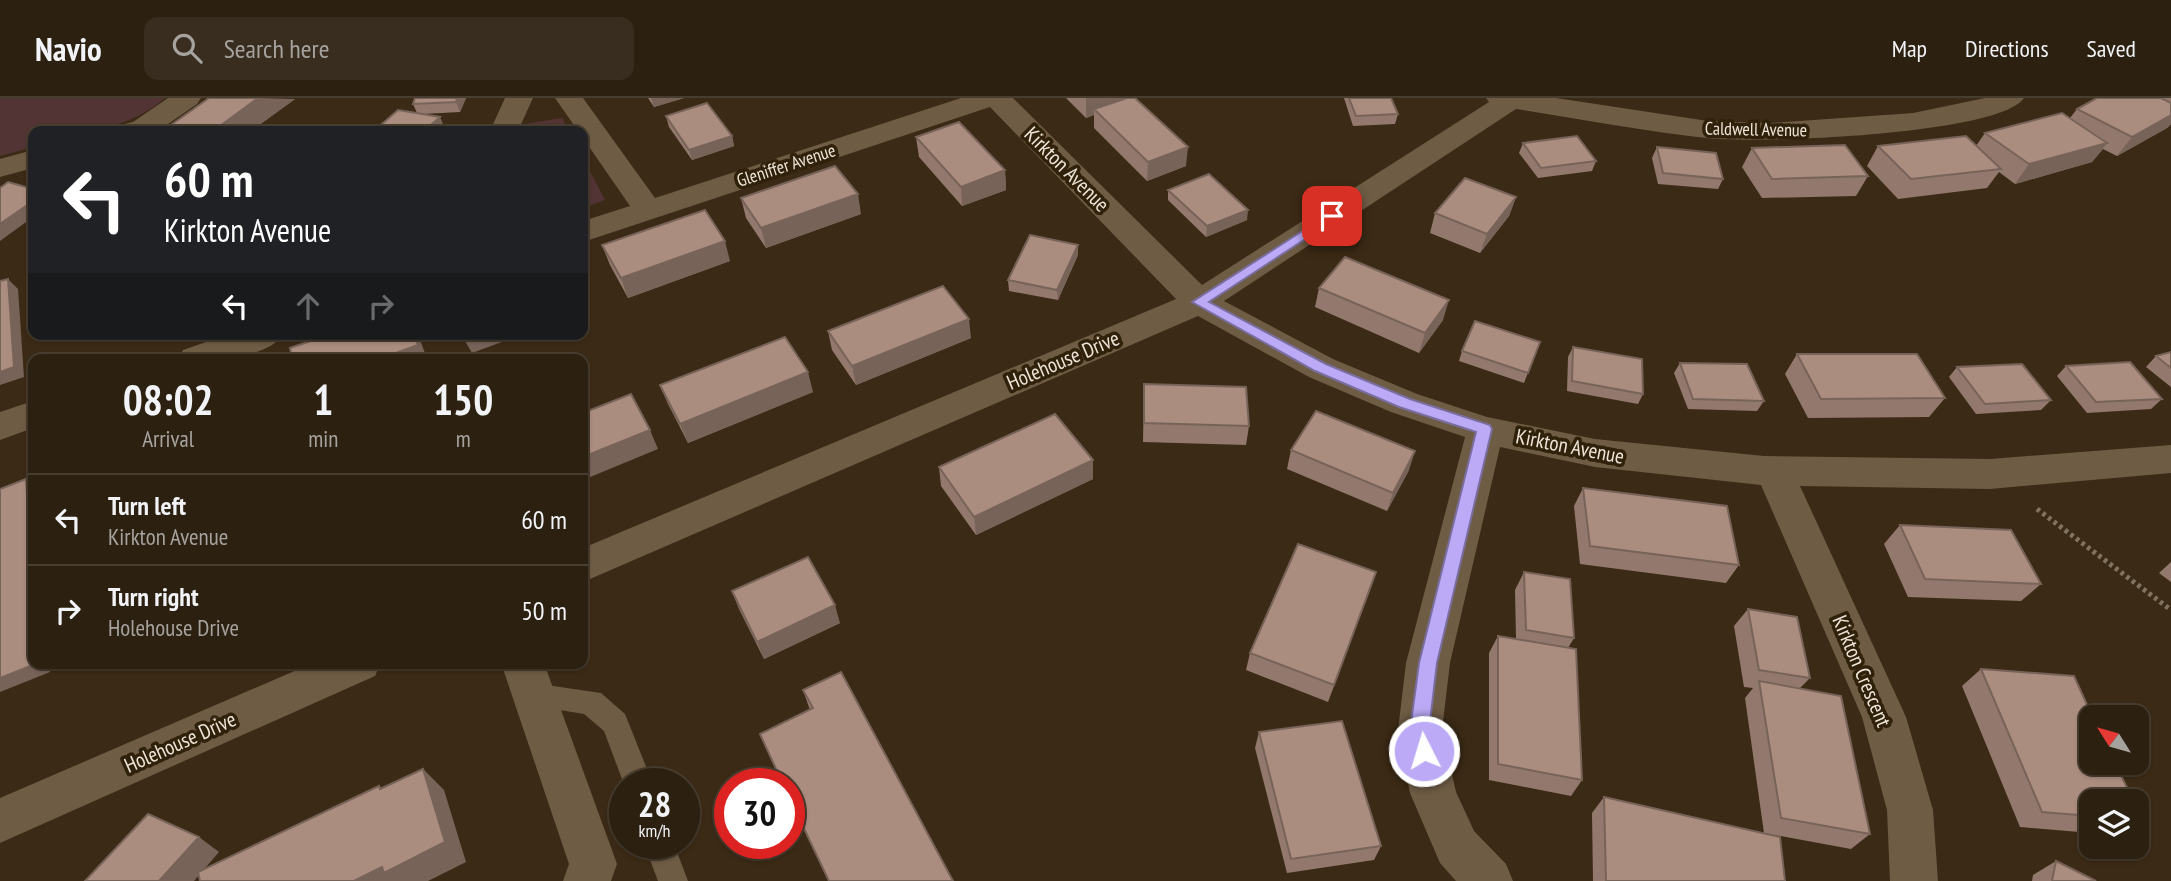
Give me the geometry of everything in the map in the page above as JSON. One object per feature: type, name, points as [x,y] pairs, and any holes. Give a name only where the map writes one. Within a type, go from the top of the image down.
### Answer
[{"type":"street","points":[[146,126],[187,98]]},
{"type":"street","points":[[506,126],[519,98]]},
{"type":"street","points":[[569,98],[649,211]]},
{"type":"street","name":"Gleniffer Avenue","points":[[588,230],[989,98]]},
{"type":"street","name":"Kirkton Avenue","points":[[997,98],[1199,302],[1321,368],[1404,403],[1485,429],[1595,453],[1688,466],[1774,471],[1990,474],[2171,459]]},
{"type":"street","name":"Caldwell Avenue","points":[[1508,99],[1708,130],[1771,132],[1913,122],[1983,109],[2010,98]]},
{"type":"street","name":"Holehouse Drive","points":[[588,564],[1199,302],[1508,99]]},
{"type":"street","points":[[0,168],[28,160]]},
{"type":"street","points":[[209,354],[249,340]]},
{"type":"street","points":[[0,426],[28,416]]},
{"type":"street","points":[[1485,429],[1428,663],[1420,730],[1433,793],[1457,847],[1489,881]]},
{"type":"street","name":"Kirkton Crescent","points":[[1774,471],[1884,717],[1910,810],[1914,881]]},
{"type":"street","name":"Holehouse Drive","points":[[0,821],[346,669]]},
{"type":"street","points":[[527,679],[593,864],[587,881]]},
{"type":"lane","points":[[527,679],[591,702],[615,723],[632,768]]},
{"type":"lane","points":[[665,859],[673,881]]},
{"type":"path","points":[[1990,474],[2171,610]]},
{"type":"shaded area","points":[[0,98],[165,98],[134,118],[110,126],[28,126],[28,148],[0,156]]},
{"type":"shaded area","points":[[562,118],[566,126],[524,126]]},
{"type":"shaded area","points":[[588,168],[605,200],[588,206]]},
{"type":"building","points":[[209,98],[258,98],[220,126],[169,126]]},
{"type":"building","points":[[415,98],[457,98],[456,102],[413,104]]},
{"type":"building","points":[[1135,98],[1188,147],[1148,162],[1094,109]]},
{"type":"building","points":[[1349,98],[1391,98],[1398,114],[1356,116]]},
{"type":"building","points":[[2097,98],[2161,98],[2171,103],[2171,115],[2132,137],[2077,109]]},
{"type":"building","points":[[707,103],[732,136],[689,150],[666,116]]},
{"type":"building","points":[[398,110],[440,117],[430,126],[380,126]]},
{"type":"building","points":[[2062,113],[2107,143],[2029,164],[1985,133]]},
{"type":"building","points":[[959,122],[1005,170],[961,187],[916,137]]},
{"type":"building","points":[[1577,136],[1596,161],[1541,168],[1523,143]]},
{"type":"building","points":[[1966,136],[2001,169],[1911,179],[1878,146]]},
{"type":"building","points":[[1845,145],[1868,176],[1772,179],[1752,148]]},
{"type":"building","points":[[1657,147],[1716,153],[1723,179],[1663,173]]},
{"type":"building","points":[[835,166],[858,194],[761,228],[741,198]]},
{"type":"building","points":[[1209,174],[1248,210],[1207,226],[1168,190]]},
{"type":"building","points":[[1465,178],[1516,197],[1487,234],[1435,213]]},
{"type":"building","points":[[8,182],[28,188],[28,204],[0,224],[0,188]]},
{"type":"building","points":[[705,210],[725,241],[621,278],[602,245]]},
{"type":"building","points":[[1030,235],[1078,245],[1057,290],[1008,280]]},
{"type":"building","points":[[1345,257],[1449,300],[1425,333],[1319,288]]},
{"type":"building","points":[[8,279],[14,367],[0,372],[0,281]]},
{"type":"building","points":[[943,286],[969,319],[852,366],[828,331]]},
{"type":"building","points":[[1475,321],[1540,342],[1528,373],[1462,351]]},
{"type":"building","points":[[785,337],[808,372],[680,424],[660,385]]},
{"type":"building","points":[[313,340],[416,340],[418,345],[393,354],[291,354],[290,348]]},
{"type":"building","points":[[1573,347],[1642,359],[1643,394],[1572,381]]},
{"type":"building","points":[[2171,352],[2171,368],[2156,356]]},
{"type":"building","points":[[1797,354],[1917,354],[1945,398],[1821,399]]},
{"type":"building","points":[[2130,362],[2162,399],[2096,402],[2066,366]]},
{"type":"building","points":[[1680,363],[1747,364],[1764,401],[1693,399]]},
{"type":"building","points":[[2022,364],[2051,400],[1985,404],[1957,367]]},
{"type":"building","points":[[1144,384],[1246,387],[1249,426],[1144,423]]},
{"type":"building","points":[[631,394],[650,430],[588,455],[588,411]]},
{"type":"building","points":[[1316,411],[1415,451],[1393,493],[1291,450]]},
{"type":"building","points":[[1055,414],[1093,460],[974,517],[939,467]]},
{"type":"building","points":[[26,479],[28,667],[0,678],[0,489]]},
{"type":"building","points":[[1583,488],[1727,506],[1739,565],[1590,546]]},
{"type":"building","points":[[1900,525],[2011,530],[2041,584],[1925,579]]},
{"type":"building","points":[[1298,544],[1376,572],[1334,685],[1250,653]]},
{"type":"building","points":[[808,557],[835,605],[757,642],[732,591]]},
{"type":"building","points":[[1524,572],[1570,579],[1574,638],[1526,630]]},
{"type":"building","points":[[1748,609],[1797,617],[1810,678],[1759,670]]},
{"type":"building","points":[[1498,636],[1576,649],[1582,780],[1498,764]]},
{"type":"building","points":[[1981,669],[2074,676],[2087,705],[2079,705],[2079,775],[2121,775],[2128,789],[2079,789],[2079,815],[2042,812]]},
{"type":"building","points":[[841,672],[953,881],[829,881],[805,831],[805,768],[776,768],[760,734],[813,708],[803,690]]},
{"type":"building","points":[[1759,681],[1841,696],[1870,834],[1781,818]]},
{"type":"building","points":[[1342,721],[1381,846],[1291,859],[1259,732]]},
{"type":"building","points":[[423,769],[445,842],[384,873],[382,867],[354,881],[200,881],[198,872],[379,786],[380,789]]},
{"type":"building","points":[[1604,797],[1780,837],[1785,881],[1606,881]]},
{"type":"building","points":[[148,814],[199,837],[159,881],[85,881]]},
{"type":"building","points":[[2056,861],[2096,881],[2052,881]]},
{"type":"route","points":[[1332,216],[1199,302],[1321,368],[1404,403],[1485,429],[1428,663],[1420,730],[1424,751]]}]
